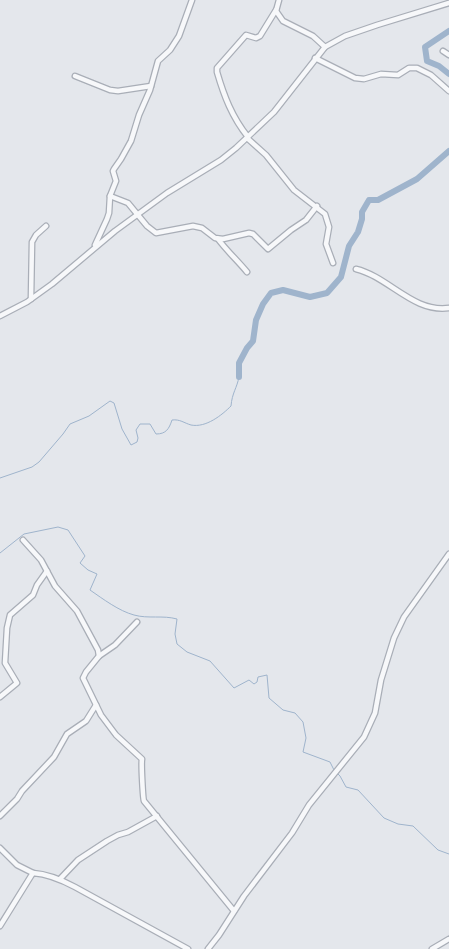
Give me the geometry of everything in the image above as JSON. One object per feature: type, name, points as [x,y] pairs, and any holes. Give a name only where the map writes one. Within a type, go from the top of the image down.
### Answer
[{"type":"street","points":[[93,248],[109,213],[110,196],[116,181],[113,171],[130,141],[151,86],[158,61],[170,50],[179,36],[192,0]]},
{"type":"street","points":[[279,0],[276,10],[260,36],[256,38],[246,35],[217,68],[217,72],[228,106],[247,138],[266,155],[294,190],[325,214],[329,227],[326,244],[334,263]]},
{"type":"street","points":[[0,316],[31,299],[52,284],[93,248],[167,193],[221,160],[274,112],[325,47],[345,36],[449,3]]},
{"type":"street","points":[[276,10],[283,21],[312,36],[325,47]]},
{"type":"street","points":[[444,51],[449,55]]},
{"type":"street","points":[[315,58],[355,78],[364,79],[381,74],[398,75],[409,68],[417,68],[436,79],[449,91]]},
{"type":"street","points":[[75,76],[110,90],[118,91],[151,86]]},
{"type":"street","points":[[110,196],[125,201],[147,226],[156,233],[193,226],[202,228],[218,239],[239,266],[247,272]]},
{"type":"street","points":[[218,239],[249,233],[253,234],[266,248],[271,248],[291,230],[306,220],[317,206]]},
{"type":"street","points":[[31,299],[32,242],[36,235],[46,226]]},
{"type":"street","points":[[356,269],[367,272],[426,307],[449,308]]},
{"type":"street","points":[[23,540],[33,549],[55,586],[77,611],[99,656]]},
{"type":"street","points":[[208,949],[292,833],[309,805],[364,736],[372,722],[383,673],[394,638],[404,617],[449,554]]},
{"type":"street","points":[[0,697],[17,684],[2,658],[10,614],[33,595],[37,585],[47,571]]},
{"type":"street","points":[[137,622],[115,646],[99,656],[83,678],[101,715],[116,735],[142,759],[143,798],[234,911]]},
{"type":"street","points":[[0,816],[54,757],[67,734],[86,721],[96,704]]},
{"type":"street","points":[[60,879],[78,860],[107,841],[157,816]]},
{"type":"street","points":[[0,848],[16,865],[33,873],[60,879],[188,949]]},
{"type":"street","points":[[0,926],[33,873]]},
{"type":"street","points":[[432,949],[449,939]]},
{"type":"waterway","points":[[449,31],[425,47],[427,61],[439,66],[449,74]]},
{"type":"waterway","points":[[239,377],[239,363],[253,341],[256,320],[263,304],[271,293],[283,290],[310,297],[327,293],[341,277],[349,246],[358,232],[362,212],[369,200],[378,200],[417,179],[449,151]]},
{"type":"waterway","points":[[0,478],[32,467],[39,462],[70,424],[89,416],[110,401],[114,403],[122,429],[131,445],[137,442],[136,430],[140,424],[150,424],[156,434],[167,430],[172,420],[191,425],[208,423],[231,406],[239,377]]},
{"type":"waterway","points":[[0,553],[24,534],[58,527],[68,530],[85,556],[80,563],[88,570],[97,574],[90,590],[128,613],[145,617],[177,619],[175,634],[177,644],[187,652],[210,661],[234,688],[249,680],[254,684],[257,682],[258,677],[267,675],[269,698],[283,710],[295,713],[303,722],[306,738],[303,752],[330,762],[334,770]]},
{"type":"waterway","points":[[337,773],[346,787],[358,790],[384,818],[398,824],[413,826],[438,850],[449,854]]}]
